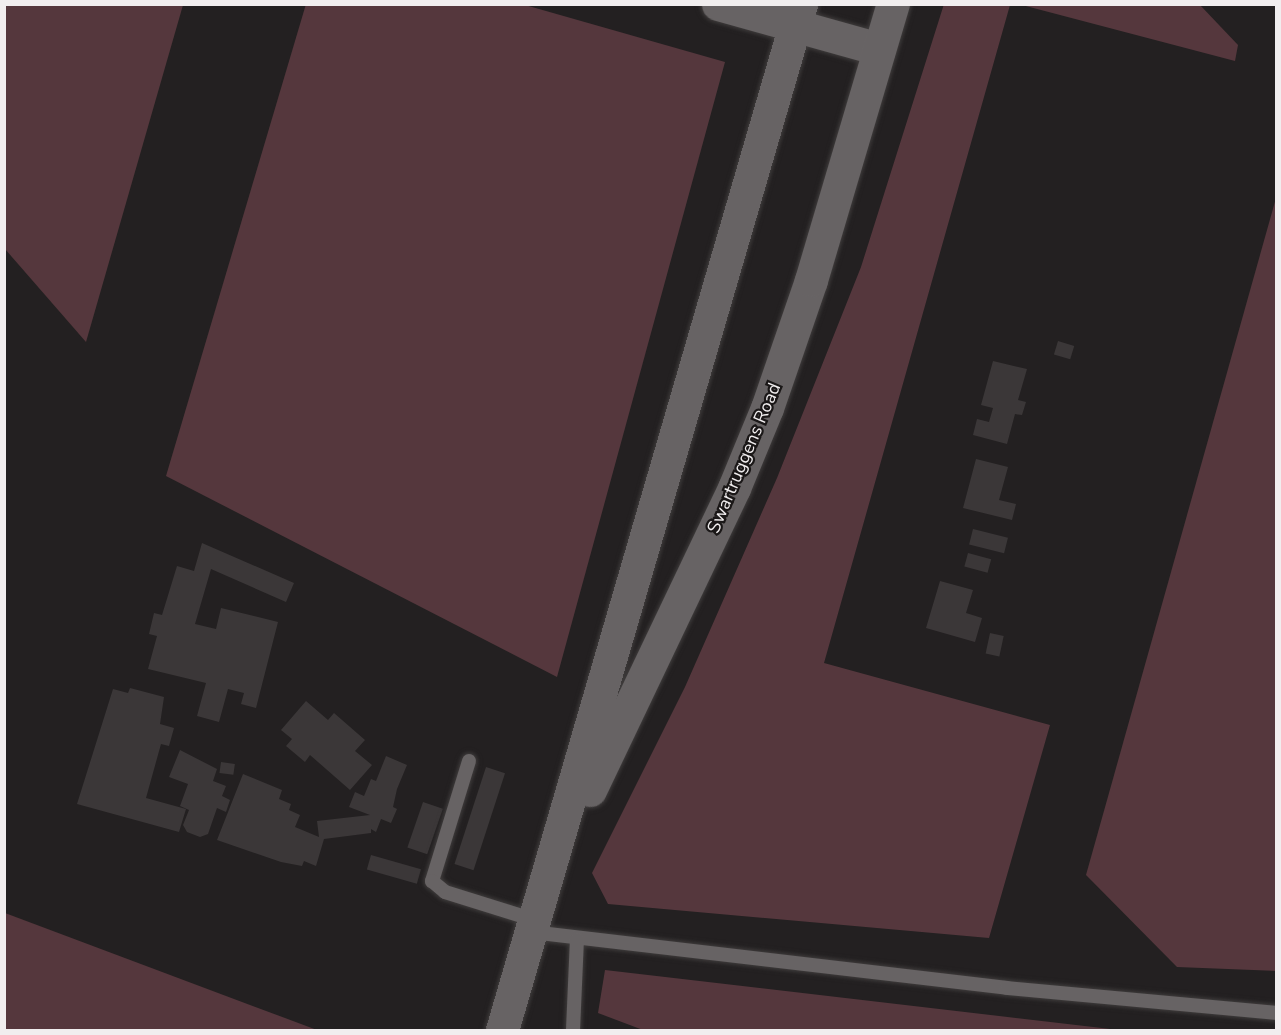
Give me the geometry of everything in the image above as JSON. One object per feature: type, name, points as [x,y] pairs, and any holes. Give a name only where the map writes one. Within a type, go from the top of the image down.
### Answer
[{"type":"main road","points":[[718,4],[801,9],[879,49]]},
{"type":"main road","name":"Swartruggens Road","points":[[537,915],[734,488],[767,408],[804,301],[893,4]]},
{"type":"main road","name":"Swartruggens Road","points":[[502,1030],[801,9]]},
{"type":"lane","points":[[469,761],[432,881],[445,892],[537,915],[577,939],[1276,1013]]},
{"type":"lane","points":[[573,1030],[577,939]]},
{"type":"shaded area","points":[[306,4],[525,5],[725,62],[557,677],[166,476]]},
{"type":"shaded area","points":[[944,4],[1010,5],[824,663],[1050,725],[989,938],[608,904],[592,873],[685,687],[777,478],[861,267]]},
{"type":"shaded area","points":[[4,5],[183,5],[86,342],[5,249]]},
{"type":"shaded area","points":[[1022,5],[1200,5],[1238,45],[1235,61]]},
{"type":"shaded area","points":[[1276,198],[1276,971],[1177,967],[1086,875]]},
{"type":"shaded area","points":[[5,913],[317,1030],[5,1030]]},
{"type":"shaded area","points":[[605,970],[1119,1030],[643,1030],[598,1013]]},
{"type":"building","points":[[1058,341],[1074,346],[1070,359],[1054,354]]},
{"type":"building","points":[[993,361],[1027,369],[1018,400],[1026,402],[1022,415],[1015,414],[1007,444],[973,435],[977,419],[989,422],[993,408],[981,405]]},
{"type":"building","points":[[976,459],[1008,467],[999,500],[1016,504],[1012,520],[963,508]]},
{"type":"building","points":[[973,529],[1008,538],[1004,553],[969,545]]},
{"type":"building","points":[[202,543],[294,583],[286,602],[211,569],[195,624],[216,629],[221,608],[278,622],[256,708],[241,704],[244,693],[228,689],[219,722],[197,716],[206,683],[148,669],[157,636],[149,634],[154,613],[162,615],[177,566],[194,571]]},
{"type":"building","points":[[968,553],[991,559],[988,573],[964,567]]},
{"type":"building","points":[[940,581],[973,590],[966,613],[982,618],[975,642],[926,628]]},
{"type":"building","points":[[990,633],[1004,636],[999,656],[986,654]]},
{"type":"building","points":[[130,688],[164,697],[160,724],[174,728],[169,746],[161,744],[146,798],[186,809],[179,832],[77,804],[113,689],[128,693]]},
{"type":"building","points":[[306,701],[328,720],[334,713],[365,740],[355,751],[372,765],[350,790],[310,755],[305,762],[286,746],[292,739],[281,730]]},
{"type":"building","points":[[180,750],[217,769],[213,781],[226,786],[222,796],[230,800],[226,812],[217,808],[208,834],[200,837],[187,832],[183,825],[189,810],[180,806],[188,784],[169,777]]},
{"type":"building","points":[[386,756],[407,765],[397,789],[393,807],[397,809],[391,823],[381,819],[376,832],[371,829],[371,833],[324,839],[316,866],[304,861],[302,866],[281,862],[217,840],[243,774],[282,790],[279,799],[291,804],[289,810],[300,815],[295,827],[319,837],[317,821],[370,815],[349,807],[355,792],[364,796],[371,779],[376,781]]},
{"type":"building","points":[[221,762],[235,764],[233,775],[219,773]]},
{"type":"building","points":[[486,767],[505,773],[474,870],[454,864]]},
{"type":"building","points":[[423,802],[443,809],[427,854],[407,847]]},
{"type":"building","points":[[371,855],[421,869],[417,884],[367,869]]}]
